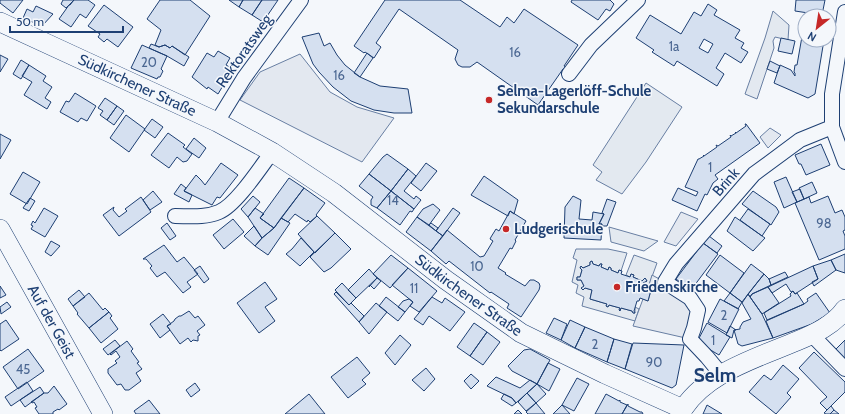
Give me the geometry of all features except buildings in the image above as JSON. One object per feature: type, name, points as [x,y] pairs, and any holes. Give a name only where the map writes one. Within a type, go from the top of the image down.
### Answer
[{"type":"street","name":"Rektoratsweg","points":[[217,122],[244,78],[301,0]]},
{"type":"street","points":[[570,74],[591,44],[638,0]]},
{"type":"street","points":[[845,12],[841,65],[832,94],[832,127],[845,162]]},
{"type":"street","name":"Südkirchener Straße","points":[[0,22],[217,122],[272,152],[334,193],[446,280],[521,333],[682,412]]},
{"type":"street","name":"Brink","points":[[721,374],[690,339],[698,310],[690,298],[665,282],[676,264],[754,174],[800,140],[832,127]]},
{"type":"street","points":[[175,216],[202,216],[218,212],[231,204],[272,152]]},
{"type":"street","name":"Auf der Geist","points":[[0,229],[103,414]]},
{"type":"street","points":[[682,412],[693,397],[721,374],[812,335],[831,323],[845,309]]},
{"type":"street","points":[[812,335],[845,369]]},
{"type":"shaded area","points":[[773,11],[789,25],[788,40],[775,37],[773,41],[774,48],[757,99],[745,94]]},
{"type":"shaded area","points":[[300,54],[330,92],[357,107],[394,118],[362,162],[240,100],[260,72]]},
{"type":"shaded area","points":[[646,83],[682,107],[646,162],[622,194],[596,180],[602,172],[593,165]]},
{"type":"shaded area","points":[[770,128],[781,135],[768,148],[760,137]]},
{"type":"shaded area","points":[[681,212],[698,219],[676,246],[664,242]]},
{"type":"shaded area","points":[[609,227],[658,241],[644,251],[611,242]]},
{"type":"shaded area","points":[[576,249],[608,249],[627,253],[621,271],[619,270],[618,273],[611,270],[609,267],[608,270],[601,267],[602,264],[599,266],[593,264],[592,261],[590,262],[590,265],[583,268],[581,266],[580,268],[582,270],[580,277],[577,277],[577,280],[581,280],[584,286],[582,288],[592,290],[590,299],[607,304],[606,306],[608,307],[609,305],[620,308],[620,311],[621,308],[635,313],[635,307],[639,309],[635,321],[582,306],[584,297],[576,293],[578,285],[572,282],[577,260],[573,258]]},
{"type":"shaded area","points":[[634,255],[657,263],[649,285],[643,283],[647,281],[645,278],[642,281],[633,277],[634,275],[631,274],[630,277],[626,275]]},
{"type":"shaded area","points":[[652,275],[665,282],[698,310],[690,339],[633,326],[643,299],[648,301],[652,287],[649,285]]},
{"type":"place","name":"Selma-Lagerlöff-Schule Sekundarschule","points":[[489,100]]},
{"type":"place","name":"Ludgerischule","points":[[506,229]]},
{"type":"place","name":"Friedenskirche","points":[[617,287]]},
{"type":"district","name":"Selm","points":[[715,375]]}]
